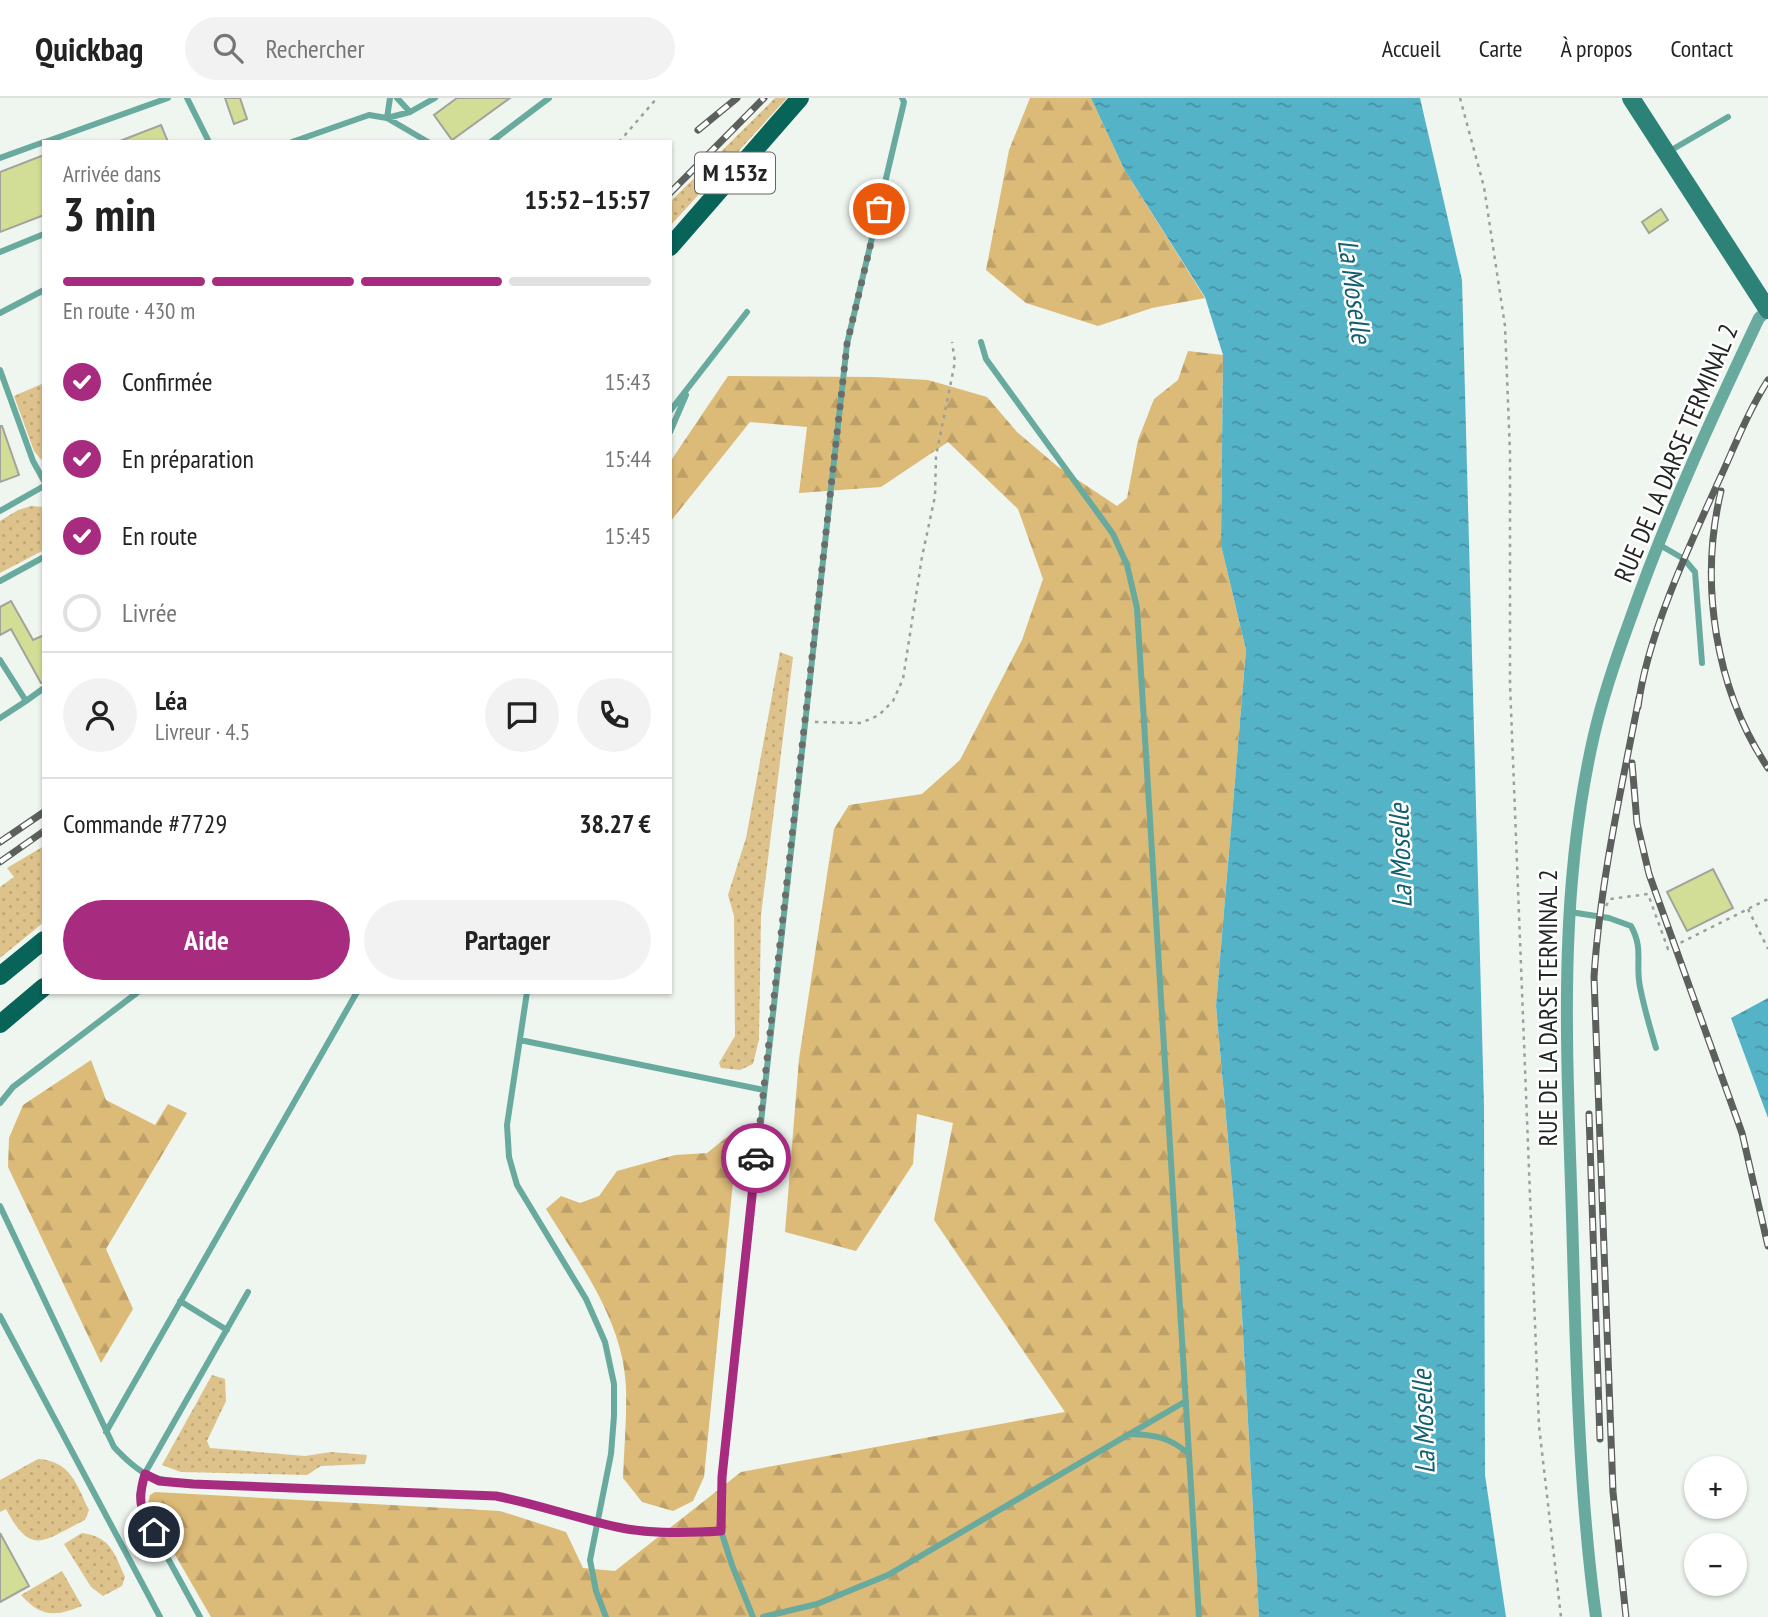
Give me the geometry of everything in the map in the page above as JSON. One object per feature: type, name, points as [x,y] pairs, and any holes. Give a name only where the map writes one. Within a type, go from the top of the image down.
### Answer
[{"type":"main road","name":"M 153z","points":[[672,245],[800,98]]},
{"type":"main road","points":[[0,976],[42,942]]},
{"type":"main road","points":[[0,1024],[42,989]]},
{"type":"street","points":[[1631,98],[1768,310]]},
{"type":"street","name":"RUE DE LA DARSE TERMINAL 2","points":[[1596,1617],[1583,1494],[1577,1374],[1566,1027],[1571,863],[1594,735],[1605,691],[1658,544],[1716,409],[1759,318],[1768,310]]},
{"type":"lane","points":[[51,140],[168,98]]},
{"type":"lane","points":[[187,98],[208,140]]},
{"type":"lane","points":[[387,118],[390,98]]},
{"type":"lane","points":[[397,98],[410,111]]},
{"type":"lane","points":[[387,118],[410,111],[435,98]]},
{"type":"lane","points":[[494,140],[549,98]]},
{"type":"lane","points":[[754,1617],[721,1531],[722,1477],[847,344],[901,115],[902,98]]},
{"type":"lane","points":[[298,140],[369,115],[387,118],[425,140]]},
{"type":"lane","points":[[1667,153],[1728,117]]},
{"type":"lane","points":[[0,158],[42,143]]},
{"type":"lane","points":[[0,252],[42,235]]},
{"type":"lane","points":[[0,313],[42,291]]},
{"type":"lane","points":[[672,409],[747,312]]},
{"type":"lane","points":[[981,342],[986,359],[1113,534],[1127,565],[1137,608],[1199,1617]]},
{"type":"lane","points":[[0,370],[42,480]]},
{"type":"lane","points":[[672,428],[690,387]]},
{"type":"lane","points":[[0,511],[42,485]]},
{"type":"lane","points":[[1658,544],[1684,559],[1695,572],[1702,663]]},
{"type":"lane","points":[[0,580],[42,558]]},
{"type":"lane","points":[[0,660],[26,701]]},
{"type":"lane","points":[[0,718],[42,689]]},
{"type":"lane","points":[[1568,912],[1600,916],[1631,926],[1640,946],[1637,966],[1640,987],[1656,1048]]},
{"type":"lane","points":[[0,1103],[13,1087],[135,994]]},
{"type":"lane","points":[[106,1432],[356,994]]},
{"type":"lane","points":[[527,994],[507,1125],[509,1157],[517,1185],[586,1299],[605,1342],[614,1384],[611,1454],[590,1560],[596,1591],[606,1617]]},
{"type":"lane","points":[[520,1040],[764,1090]]},
{"type":"lane","points":[[0,1206],[114,1447],[134,1468],[159,1481],[496,1496],[632,1529],[695,1533],[721,1531]]},
{"type":"lane","points":[[200,1617],[142,1511],[139,1495],[145,1474],[248,1292]]},
{"type":"lane","points":[[180,1301],[227,1330]]},
{"type":"lane","points":[[0,1316],[160,1617]]},
{"type":"lane","points":[[763,1617],[817,1604],[888,1575],[1186,1401]]},
{"type":"lane","points":[[1129,1434],[1164,1438],[1175,1442],[1189,1454]]},
{"type":"path","points":[[621,140],[657,98]]},
{"type":"path","points":[[1460,98],[1483,187],[1505,326],[1510,453],[1510,684],[1538,1399],[1561,1617]]},
{"type":"path","points":[[805,721],[861,723],[879,715],[893,701],[904,679],[922,557],[935,496],[936,456],[954,362],[952,342]]},
{"type":"path","points":[[1600,916],[1610,899],[1648,894],[1668,949],[1768,899]]},
{"type":"path","points":[[1748,909],[1768,949]]},
{"type":"shaded area","points":[[775,98],[787,98],[672,224],[672,200]]},
{"type":"shaded area","points":[[42,384],[42,461],[34,451],[14,396]]},
{"type":"shaded area","points":[[31,506],[42,507],[42,551],[0,573],[0,521]]},
{"type":"shaded area","points":[[780,652],[793,657],[761,915],[759,1039],[753,1064],[740,1070],[721,1068],[719,1063],[735,1036],[734,916],[728,895],[746,838]]},
{"type":"shaded area","points":[[42,847],[42,924],[0,958],[0,887],[14,877],[7,868]]},
{"type":"shaded area","points":[[212,1375],[225,1379],[226,1401],[207,1441],[210,1448],[305,1456],[331,1452],[367,1455],[365,1464],[321,1466],[307,1475],[181,1472],[162,1465]]},
{"type":"shaded area","points":[[38,1459],[58,1464],[65,1469],[76,1483],[89,1510],[85,1520],[40,1540],[24,1534],[6,1509],[0,1512],[0,1480]]},
{"type":"shaded area","points":[[82,1533],[105,1542],[125,1577],[122,1586],[103,1596],[91,1587],[64,1544]]},
{"type":"shaded area","points":[[62,1571],[82,1606],[48,1613],[35,1608],[21,1595]]},
{"type":"green space","points":[[1030,98],[1091,98],[1124,169],[1205,298],[1152,308],[1098,326],[1026,303],[986,270],[1009,150]]},
{"type":"green space","points":[[1188,351],[1223,355],[1221,545],[1246,650],[1216,1006],[1239,1262],[1259,1617],[211,1617],[151,1513],[148,1504],[150,1495],[155,1492],[500,1511],[566,1532],[583,1568],[615,1571],[741,1472],[1065,1412],[934,1220],[953,1123],[917,1114],[913,1164],[856,1251],[785,1232],[799,1059],[834,829],[849,805],[922,794],[960,760],[1022,640],[1043,579],[1018,509],[948,442],[881,487],[799,493],[807,427],[750,422],[672,520],[672,459],[728,376],[928,380],[987,397],[1017,432],[1057,466],[1117,506],[1127,498],[1138,440],[1154,399],[1178,380]]},
{"type":"green space","points":[[91,1060],[106,1100],[155,1125],[168,1104],[187,1113],[106,1249],[133,1309],[101,1363],[8,1167],[9,1138],[23,1105]]},
{"type":"green space","points":[[732,1133],[737,1141],[704,1477],[693,1501],[673,1511],[642,1502],[623,1478],[626,1387],[617,1339],[598,1294],[546,1209],[561,1196],[580,1203],[599,1196],[617,1171],[675,1155],[707,1153]]},
{"type":"water","name":"La Moselle","points":[[1091,98],[1420,98],[1462,280],[1484,1107],[1485,1475],[1506,1617],[1259,1617],[1239,1262],[1216,1006],[1246,650],[1221,545],[1223,355],[1205,297],[1124,169]]},
{"type":"water","points":[[1768,998],[1768,1118],[1731,1018]]},
{"type":"building","points":[[225,98],[240,98],[247,119],[234,124]]},
{"type":"building","points":[[457,98],[510,98],[452,140],[434,115]]},
{"type":"building","points":[[161,125],[167,140],[123,140]]},
{"type":"building","points":[[42,156],[42,216],[0,232],[0,172]]},
{"type":"building","points":[[1661,209],[1668,220],[1649,233],[1642,222]]},
{"type":"building","points":[[0,426],[19,475],[0,482]]},
{"type":"building","points":[[11,601],[33,640],[42,636],[42,683],[11,629],[0,635],[0,607]]},
{"type":"building","points":[[1713,869],[1733,908],[1687,931],[1667,892]]},
{"type":"building","points":[[0,1533],[29,1586],[0,1602]]},
{"type":"railway","points":[[698,130],[737,98]]},
{"type":"railway","points":[[672,191],[764,98]]},
{"type":"railway","points":[[1638,707],[1651,650],[1672,589],[1743,427],[1768,380]]},
{"type":"railway","points":[[1721,491],[1712,562],[1716,634],[1735,704],[1768,768]]},
{"type":"railway","points":[[1626,1617],[1613,1492],[1594,977],[1606,872],[1639,698]]},
{"type":"railway","points":[[1632,763],[1637,823],[1649,874],[1742,1133],[1768,1246]]},
{"type":"railway","points":[[0,842],[42,813]]},
{"type":"railway","points":[[0,862],[42,832]]},
{"type":"railway","points":[[1589,1114],[1600,1439]]},
{"type":"way so far","points":[[756,1158],[847,344],[879,209]]},
{"type":"route","points":[[154,1532],[142,1511],[139,1495],[145,1474],[159,1481],[193,1484],[496,1496],[533,1503],[620,1528],[695,1533],[721,1531],[722,1477],[756,1158]]}]
